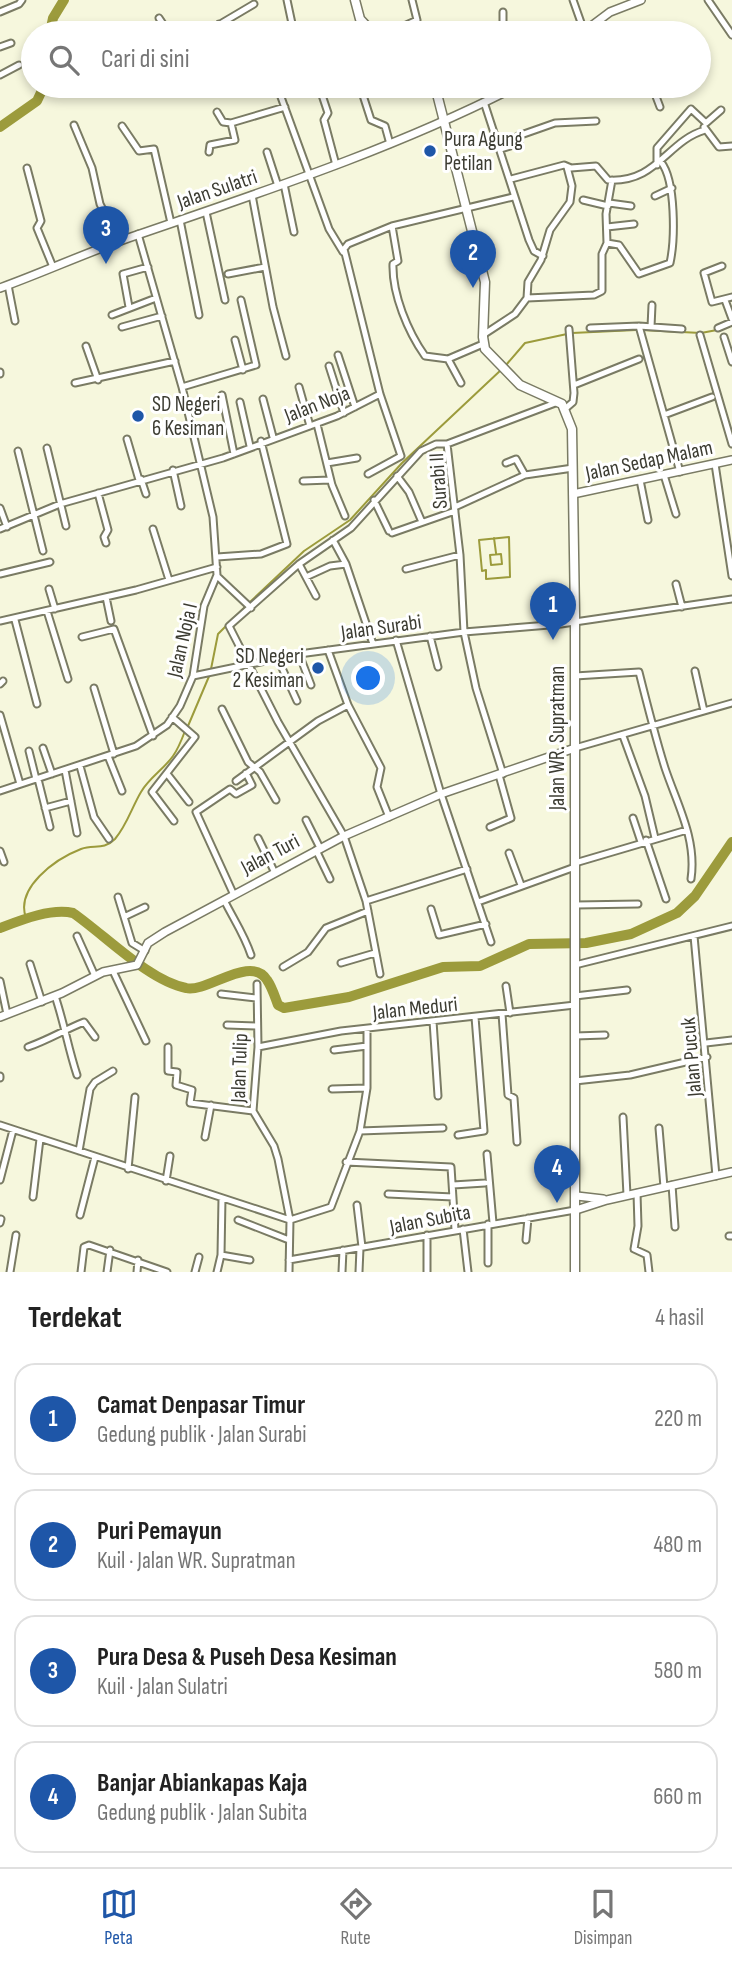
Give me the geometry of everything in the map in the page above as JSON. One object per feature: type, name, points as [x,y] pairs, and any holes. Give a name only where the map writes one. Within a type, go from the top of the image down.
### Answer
[{"type":"main road","points":[[355,0],[362,21]]},
{"type":"main road","points":[[438,98],[485,287],[483,339],[502,368],[523,387],[563,405]]},
{"type":"main road","name":"Jalan WR. Supratman","points":[[563,405],[572,429],[573,468],[577,1196],[575,1272]]},
{"type":"street","points":[[0,12],[22,0]]},
{"type":"street","points":[[287,0],[291,21]]},
{"type":"street","points":[[412,0],[417,20],[415,21]]},
{"type":"street","points":[[573,0],[580,21]]},
{"type":"street","points":[[598,21],[610,12],[641,0]]},
{"type":"street","points":[[708,0],[731,34]]},
{"type":"street","points":[[224,21],[254,4]]},
{"type":"street","points":[[503,12],[503,21]]},
{"type":"street","points":[[0,47],[11,43]]},
{"type":"street","points":[[0,75],[19,65]]},
{"type":"street","name":"Jalan Noja","points":[[0,529],[60,504],[234,454],[261,441],[344,413],[380,394],[362,313],[343,252],[329,229],[312,174],[282,98]]},
{"type":"street","points":[[323,98],[328,113],[324,126],[336,165]]},
{"type":"street","points":[[364,98],[371,120],[385,125],[390,144]]},
{"type":"street","name":"Jalan Sulatri","points":[[4,286],[138,234],[336,165],[444,122],[491,98]]},
{"type":"street","points":[[657,98],[660,107]]},
{"type":"street","points":[[484,102],[501,149],[513,197],[534,251],[543,256]]},
{"type":"street","points":[[217,112],[223,122],[231,123],[285,107]]},
{"type":"street","points":[[607,243],[619,245],[639,274],[670,263],[673,242],[672,188],[669,173],[659,164],[657,148],[672,135],[691,109],[706,123]]},
{"type":"street","points":[[721,110],[706,123],[705,130],[719,147],[732,146]]},
{"type":"street","points":[[501,149],[519,144],[518,136],[537,128],[596,121]]},
{"type":"street","points":[[209,152],[210,145],[235,139],[231,123]]},
{"type":"street","points":[[74,125],[92,169],[100,204],[119,241]]},
{"type":"street","points":[[122,127],[139,151],[154,149],[171,223]]},
{"type":"street","points":[[510,179],[563,165],[596,166],[605,178],[612,180],[631,178],[659,164],[694,132],[705,130]]},
{"type":"street","points":[[267,152],[281,185],[294,232]]},
{"type":"street","points":[[27,167],[41,220],[37,228],[53,267]]},
{"type":"street","points":[[392,226],[398,261],[393,264],[393,273],[410,332],[425,356],[448,359],[483,339],[515,314],[527,298],[528,282],[543,256],[550,230],[570,202],[572,186],[567,167]]},
{"type":"street","points":[[527,298],[592,296],[604,289],[602,254],[607,243],[612,180]]},
{"type":"street","points":[[655,196],[672,188]]},
{"type":"street","points":[[252,195],[265,267],[286,356]]},
{"type":"street","points":[[337,243],[348,244],[392,226],[513,197]]},
{"type":"street","points":[[583,200],[631,206]]},
{"type":"street","points":[[206,212],[225,300]]},
{"type":"street","points":[[180,220],[199,315]]},
{"type":"street","points":[[607,227],[634,224]]},
{"type":"street","name":"Jalan Noja I","points":[[0,791],[111,755],[153,736],[172,717],[196,676],[204,606],[217,576],[211,504],[175,360],[138,234]]},
{"type":"street","points":[[343,252],[348,244]]},
{"type":"street","points":[[718,328],[732,320],[729,298],[712,303],[704,274],[722,266]]},
{"type":"street","points":[[129,307],[123,274],[148,267]]},
{"type":"street","points":[[228,274],[265,267]]},
{"type":"street","points":[[4,286],[15,321]]},
{"type":"street","points":[[112,315],[156,298]]},
{"type":"street","points":[[182,387],[256,364],[241,300]]},
{"type":"street","points":[[651,327],[652,305]]},
{"type":"street","points":[[122,327],[162,316]]},
{"type":"street","points":[[590,328],[682,329]]},
{"type":"street","points":[[640,328],[680,472]]},
{"type":"street","points":[[563,405],[573,402],[569,331]]},
{"type":"street","points":[[700,335],[732,444]]},
{"type":"street","points":[[724,337],[732,362]]},
{"type":"street","points":[[235,340],[243,370]]},
{"type":"street","points":[[86,346],[98,380]]},
{"type":"street","points":[[338,355],[355,407]]},
{"type":"street","points":[[448,359],[461,383]]},
{"type":"street","points":[[574,385],[639,359]]},
{"type":"street","points":[[75,383],[98,380],[175,360]]},
{"type":"street","points":[[329,366],[344,413]]},
{"type":"street","points":[[299,387],[345,516]]},
{"type":"street","points":[[369,474],[401,457],[380,394]]},
{"type":"street","points":[[222,395],[234,454]]},
{"type":"street","points":[[664,415],[712,397]]},
{"type":"street","points":[[263,399],[273,437]]},
{"type":"street","points":[[240,402],[250,446]]},
{"type":"street","name":"Surabi II","points":[[490,827],[511,818],[464,632],[460,555],[447,444],[563,405]]},
{"type":"street","points":[[127,439],[146,494]]},
{"type":"street","points":[[217,557],[261,554],[287,544],[261,441]]},
{"type":"street","points":[[380,974],[366,901],[344,836],[289,741],[230,625],[299,565],[351,528],[421,451],[436,444],[447,444]]},
{"type":"street","points":[[47,448],[66,526]]},
{"type":"street","points":[[18,451],[43,551]]},
{"type":"street","points":[[327,463],[357,458]]},
{"type":"street","points":[[506,463],[516,458],[525,475]]},
{"type":"street","name":"Jalan Sedap Malam","points":[[573,494],[732,460]]},
{"type":"street","points":[[715,464],[732,576]]},
{"type":"street","points":[[374,500],[391,532],[455,509],[525,475],[573,468]]},
{"type":"street","points":[[173,470],[181,506]]},
{"type":"street","points":[[664,475],[676,514]]},
{"type":"street","points":[[397,476],[409,492],[422,522]]},
{"type":"street","points":[[303,481],[330,480]]},
{"type":"street","points":[[640,480],[648,520]]},
{"type":"street","points":[[98,493],[108,530],[104,537],[106,543]]},
{"type":"street","points":[[0,508],[7,527]]},
{"type":"street","points":[[153,529],[169,580]]},
{"type":"street","points":[[333,540],[346,564],[373,644]]},
{"type":"street","points":[[406,569],[460,555]]},
{"type":"street","points":[[0,574],[50,562]]},
{"type":"street","points":[[306,577],[330,566],[346,564]]},
{"type":"street","points":[[299,565],[316,596]]},
{"type":"street","points":[[0,621],[15,620],[217,567]]},
{"type":"street","points":[[217,576],[250,607]]},
{"type":"street","points":[[676,584],[682,607]]},
{"type":"street","points":[[49,589],[55,609]]},
{"type":"street","points":[[106,597],[111,621]]},
{"type":"street","name":"Jalan Surabi","points":[[196,676],[277,657],[464,632],[555,625],[732,599]]},
{"type":"street","points":[[47,611],[68,679]]},
{"type":"street","points":[[15,620],[37,704]]},
{"type":"street","points":[[82,637],[114,629],[153,736]]},
{"type":"street","points":[[430,636],[438,667]]},
{"type":"street","points":[[396,640],[441,794],[491,942]]},
{"type":"street","points":[[328,650],[348,705],[381,768],[377,787],[389,817]]},
{"type":"street","points":[[299,654],[311,685]]},
{"type":"street","points":[[277,657],[298,701]]},
{"type":"street","points":[[695,671],[704,711]]},
{"type":"street","points":[[575,676],[639,672],[653,727],[687,830],[693,855],[691,878]]},
{"type":"street","points":[[94,688],[122,791]]},
{"type":"street","points":[[575,748],[732,703]]},
{"type":"street","points":[[236,781],[289,741],[348,705]]},
{"type":"street","points":[[222,709],[253,766],[276,800]]},
{"type":"street","points":[[0,715],[20,784]]},
{"type":"street","points":[[172,717],[194,736],[152,794],[174,821]]},
{"type":"street","points":[[623,736],[645,796],[655,838]]},
{"type":"street","points":[[43,748],[52,774]]},
{"type":"street","name":"Jalan Turi","points":[[4,1016],[42,1002],[95,976],[134,966],[151,941],[233,893],[344,836],[441,794],[575,748]]},
{"type":"street","points":[[29,751],[50,827]]},
{"type":"street","points":[[80,766],[94,817],[109,839]]},
{"type":"street","points":[[65,770],[77,833]]},
{"type":"street","points":[[233,893],[196,813],[230,789],[236,794],[252,785],[246,774]]},
{"type":"street","points":[[168,775],[188,802]]},
{"type":"street","points":[[45,808],[71,801]]},
{"type":"street","points":[[633,818],[666,899]]},
{"type":"street","points":[[306,820],[330,879]]},
{"type":"street","points":[[478,902],[644,841],[687,830]]},
{"type":"street","points":[[258,838],[274,871]]},
{"type":"street","points":[[0,851],[4,862]]},
{"type":"street","points":[[509,853],[521,885]]},
{"type":"street","points":[[366,901],[467,869]]},
{"type":"street","points":[[118,897],[126,916],[132,943],[144,954]]},
{"type":"street","points":[[223,899],[237,926],[244,933],[251,956]]},
{"type":"street","points":[[576,905],[638,904]]},
{"type":"street","points":[[126,916],[145,907]]},
{"type":"street","points":[[431,909],[439,935],[486,924]]},
{"type":"street","points":[[283,967],[308,952],[328,927],[368,911]]},
{"type":"street","points":[[575,965],[732,926]]},
{"type":"street","points":[[77,936],[95,976]]},
{"type":"street","name":"Jalan Pucuk","points":[[694,936],[706,1042],[716,1176]]},
{"type":"street","points":[[341,963],[376,953]]},
{"type":"street","points":[[30,964],[42,1002]]},
{"type":"street","points":[[113,971],[146,1041]]},
{"type":"street","points":[[0,981],[4,1016]]},
{"type":"street","name":"Jalan Tulip","points":[[257,984],[258,1047],[253,1111],[274,1146],[290,1220],[289,1272]]},
{"type":"street","points":[[506,986],[510,1013]]},
{"type":"street","name":"Jalan Meduri","points":[[258,1047],[290,1039],[510,1013],[627,990]]},
{"type":"street","points":[[221,994],[256,998]]},
{"type":"street","points":[[55,996],[67,1029],[68,1046],[77,1075]]},
{"type":"street","points":[[502,1014],[508,1095],[514,1098],[517,1142]]},
{"type":"street","points":[[458,1135],[484,1131],[475,1017]]},
{"type":"street","points":[[433,1021],[438,1096]]},
{"type":"street","points":[[27,1046],[53,1038],[57,1033],[85,1022],[95,1037]]},
{"type":"street","points":[[228,1025],[257,1026]]},
{"type":"street","points":[[0,1125],[290,1220],[330,1208],[360,1130],[367,1088],[367,1029]]},
{"type":"street","points":[[575,1037],[604,1035]]},
{"type":"street","points":[[706,1042],[732,1040]]},
{"type":"street","points":[[334,1050],[367,1046]]},
{"type":"street","points":[[168,1047],[168,1070],[177,1072],[177,1085],[190,1089],[190,1103],[253,1111]]},
{"type":"street","points":[[576,1081],[630,1074],[707,1056]]},
{"type":"street","points":[[79,1151],[90,1089],[95,1082],[113,1071]]},
{"type":"street","points":[[332,1088],[367,1088]]},
{"type":"street","points":[[128,1169],[135,1097]]},
{"type":"street","points":[[205,1137],[211,1105]]},
{"type":"street","points":[[623,1117],[627,1195]]},
{"type":"street","points":[[360,1130],[443,1128]]},
{"type":"street","points":[[659,1128],[675,1227]]},
{"type":"street","points":[[0,1180],[13,1130]]},
{"type":"street","points":[[33,1197],[40,1139]]},
{"type":"street","points":[[487,1154],[491,1224],[488,1263]]},
{"type":"street","points":[[166,1181],[170,1156]]},
{"type":"street","points":[[80,1215],[95,1157]]},
{"type":"street","points":[[346,1161],[450,1167],[455,1230]]},
{"type":"street","points":[[576,1210],[627,1195],[732,1172]]},
{"type":"street","points":[[453,1185],[485,1183]]},
{"type":"street","points":[[637,1193],[638,1226],[634,1249],[647,1255],[649,1272]]},
{"type":"street","points":[[388,1194],[453,1197]]},
{"type":"street","points":[[577,1196],[607,1200]]},
{"type":"street","points":[[217,1272],[222,1255],[222,1198]]},
{"type":"street","points":[[357,1205],[361,1248],[359,1272]]},
{"type":"street","name":"Jalan Subita","points":[[289,1261],[576,1210]]},
{"type":"street","points":[[526,1240],[528,1217]]},
{"type":"street","points":[[238,1220],[289,1240]]},
{"type":"street","points":[[463,1229],[468,1272]]},
{"type":"street","points":[[10,1272],[16,1235]]},
{"type":"street","points":[[427,1235],[427,1272]]},
{"type":"street","points":[[81,1272],[85,1246],[110,1250],[167,1272]]},
{"type":"street","points":[[107,1272],[110,1250]]},
{"type":"street","points":[[342,1272],[343,1250]]},
{"type":"street","points":[[222,1255],[250,1260]]},
{"type":"street","points":[[195,1272],[199,1257]]},
{"type":"street","points":[[137,1272],[138,1259]]},
{"type":"waterway","points":[[52,21],[64,0]]},
{"type":"waterway","points":[[0,127],[38,98]]},
{"type":"waterway","points":[[572,333],[636,330]]},
{"type":"waterway","points":[[642,330],[701,333],[717,330]]},
{"type":"waterway","points":[[506,365],[525,343],[567,334]]},
{"type":"waterway","points":[[250,602],[304,551],[350,520],[402,463],[502,369]]},
{"type":"waterway","points":[[509,537],[510,577],[486,579],[486,570],[482,571],[479,540],[509,537]]},
{"type":"waterway","points":[[494,538],[496,553]]},
{"type":"waterway","points":[[501,554],[502,564],[491,565],[490,555],[501,554]]},
{"type":"waterway","points":[[188,726],[210,674],[218,634],[246,606]]},
{"type":"waterway","points":[[26,918],[26,896],[49,867],[71,854],[106,845],[115,839],[141,792],[173,756],[185,731]]},
{"type":"waterway","points":[[0,928],[46,913],[73,913],[142,967],[172,984],[195,988],[240,972],[251,971],[260,973],[267,980],[278,1005],[284,1008],[349,997],[443,967],[480,966],[529,944],[586,943],[631,934],[677,913],[695,896],[732,842]]},
{"type":"place","name":"Pura Agung Petilan","points":[[430,151]]},
{"type":"place","name":"Pura Desa & Puseh Desa Kesiman","points":[[106,264]]},
{"type":"place","name":"Puri Pemayun","points":[[473,288]]},
{"type":"place","name":"SD Negeri 6 Kesiman","points":[[138,416]]},
{"type":"place","name":"Camat Denpasar Timur","points":[[553,640]]},
{"type":"place","name":"SD Negeri 2 Kesiman","points":[[318,668]]},
{"type":"place","name":"Banjar Abiankapas Kaja","points":[[557,1203]]}]
